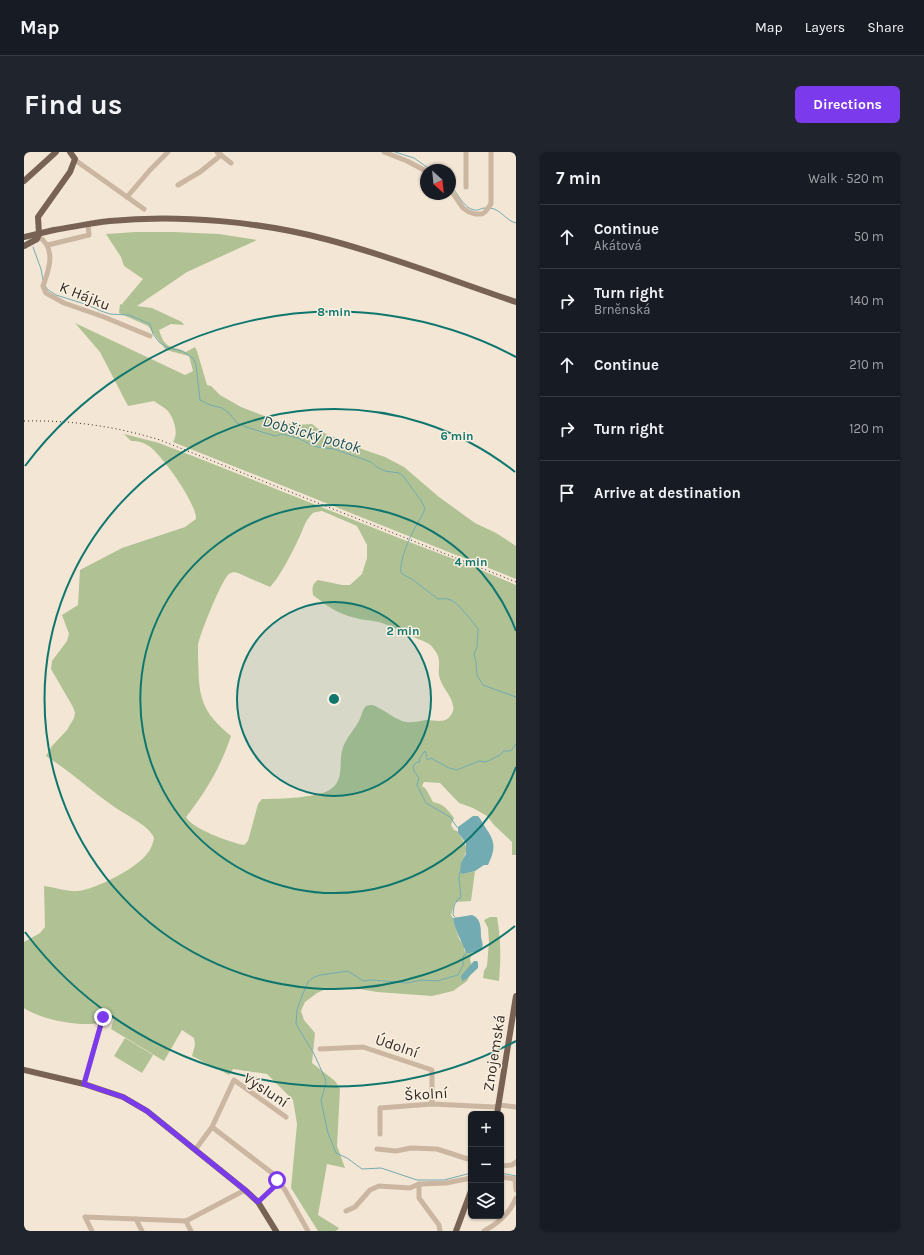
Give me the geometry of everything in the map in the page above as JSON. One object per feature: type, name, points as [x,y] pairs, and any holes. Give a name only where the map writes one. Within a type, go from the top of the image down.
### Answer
[{"type":"main road","points":[[24,181],[56,152]]},
{"type":"main road","points":[[24,246],[35,241],[38,236],[39,215],[70,172],[75,160],[74,156],[70,152]]},
{"type":"main road","points":[[24,237],[88,224],[131,220],[192,220],[274,228],[343,244],[410,265],[516,302]]},
{"type":"main road","name":"Znojemská","points":[[498,1111],[516,996]]},
{"type":"main road","points":[[24,1070],[84,1084],[123,1097],[147,1111],[258,1202],[276,1231]]},
{"type":"main road","points":[[456,1231],[468,1199]]},
{"type":"street","points":[[127,197],[168,152]]},
{"type":"street","points":[[384,152],[408,161],[420,168]]},
{"type":"street","points":[[466,152],[466,187]]},
{"type":"street","points":[[456,198],[463,208],[469,212],[475,214],[482,214],[485,212],[490,205],[491,152]]},
{"type":"street","points":[[178,185],[200,172],[219,154],[231,163]]},
{"type":"street","points":[[75,160],[144,209]]},
{"type":"street","points":[[38,236],[48,245],[89,234],[88,224]]},
{"type":"street","name":"K Hájku","points":[[48,245],[51,257],[43,286],[46,293],[64,302],[150,336]]},
{"type":"street","points":[[84,1084],[103,1017]]},
{"type":"street","name":"Údolní","points":[[320,1049],[364,1047],[432,1070],[432,1104]]},
{"type":"street","name":"Výsluní","points":[[212,1127],[234,1080],[286,1117]]},
{"type":"street","name":"Školní","points":[[380,1134],[380,1108],[432,1104],[494,1107],[499,1105],[516,1107]]},
{"type":"street","points":[[193,1148],[212,1127],[272,1173],[285,1190],[308,1231]]},
{"type":"street","points":[[377,1150],[396,1151],[411,1148],[437,1149],[468,1159]]},
{"type":"street","points":[[504,1166],[512,1165],[516,1162]]},
{"type":"street","points":[[504,1177],[515,1179],[516,1190]]},
{"type":"street","points":[[346,1211],[355,1207],[370,1190],[379,1186],[410,1188],[419,1184],[446,1183],[468,1179]]},
{"type":"street","points":[[258,1202],[274,1187],[277,1180]]},
{"type":"street","points":[[419,1184],[419,1198],[439,1225],[440,1231]]},
{"type":"street","points":[[92,1231],[85,1217],[186,1221],[245,1190]]},
{"type":"street","points":[[484,1231],[496,1225],[512,1209],[516,1198]]},
{"type":"street","points":[[136,1218],[142,1231]]},
{"type":"street","points":[[186,1221],[191,1231]]},
{"type":"green space","points":[[136,232],[219,234],[257,240],[187,272],[137,306],[152,308],[182,322],[184,325],[171,324],[159,330],[161,337],[169,346],[186,352],[195,347],[207,385],[211,386],[220,395],[241,407],[277,421],[295,425],[312,424],[322,432],[359,448],[385,457],[404,467],[439,497],[475,523],[496,533],[516,546],[516,579],[173,442],[176,430],[172,418],[168,411],[154,401],[128,406],[100,352],[75,323],[185,375],[193,371],[189,356],[166,350],[148,326],[119,313],[120,304],[123,305],[122,304],[143,279],[124,266],[121,257],[106,234]]},
{"type":"green space","points":[[124,434],[159,443],[472,566],[516,585],[516,855],[512,855],[512,842],[487,816],[473,808],[459,803],[440,783],[424,782],[422,786],[426,789],[433,802],[443,806],[454,818],[451,825],[454,830],[457,831],[466,846],[466,852],[461,862],[463,874],[475,871],[471,901],[455,902],[451,915],[459,939],[464,945],[464,950],[466,953],[472,953],[470,959],[473,970],[467,981],[453,991],[432,996],[377,992],[360,989],[328,988],[317,993],[305,1002],[301,1011],[304,1020],[315,1033],[312,1063],[335,1081],[340,1089],[337,1146],[345,1168],[327,1164],[318,1215],[339,1228],[336,1231],[318,1231],[291,1188],[297,1124],[293,1100],[267,1074],[233,1069],[229,1075],[192,1056],[195,1045],[194,1038],[182,1030],[164,1061],[111,1029],[114,1018],[106,1022],[95,1024],[69,1023],[43,1017],[24,1008],[24,942],[40,933],[45,927],[44,886],[78,891],[115,878],[141,860],[150,849],[154,838],[152,834],[142,825],[96,794],[46,756],[52,746],[67,730],[74,718],[75,713],[51,669],[52,661],[67,641],[69,634],[62,615],[78,605],[80,570],[122,548],[185,527],[196,519],[195,512],[185,492],[162,459],[149,446],[140,442],[131,441]],"holes":[[[322,511],[357,526],[367,545],[367,558],[362,574],[350,585],[342,585],[318,580],[313,586],[313,595],[327,606],[339,612],[352,617],[379,622],[424,641],[432,646],[439,661],[440,679],[452,702],[452,713],[449,718],[443,721],[426,720],[408,722],[402,721],[373,705],[367,706],[346,740],[343,747],[340,775],[335,785],[331,789],[308,796],[262,799],[258,804],[248,841],[244,845],[221,838],[195,826],[186,817],[212,778],[223,758],[231,736],[218,724],[204,704],[199,678],[199,640],[221,586],[229,574],[235,572],[270,587],[286,564],[307,520],[315,512]]]},
{"type":"green space","points":[[490,917],[497,917],[500,949],[499,981],[483,978],[484,971],[487,966],[489,942],[488,928],[484,920]]},
{"type":"green space","points":[[125,1038],[153,1055],[142,1073],[114,1056]]},
{"type":"water","points":[[473,816],[478,816],[482,821],[492,839],[494,847],[488,865],[484,865],[475,871],[463,874],[460,872],[461,862],[466,854],[466,843],[458,833],[458,827]]},
{"type":"water","points":[[472,915],[479,921],[483,947],[477,952],[466,953],[455,927],[453,918]]},
{"type":"water","points":[[474,961],[477,961],[478,968],[462,981],[461,976]]},
{"type":"waterway","points":[[395,152],[414,158],[422,164]]},
{"type":"waterway","points":[[456,192],[469,208],[473,210],[485,208]]},
{"type":"waterway","points":[[490,208],[497,210],[509,220],[516,223]]},
{"type":"waterway","name":"Dobšický potok","points":[[33,247],[41,269],[43,280]]},
{"type":"waterway","name":"Dobšický potok","points":[[45,285],[47,289],[56,295],[110,314],[129,315],[150,324],[153,334],[159,342],[168,348],[182,351],[193,358],[196,365],[200,400],[210,405],[222,408],[229,413],[237,423],[275,436],[282,434],[298,438],[311,445],[334,449],[371,462],[385,471],[399,473],[403,476],[425,508],[405,550],[401,573],[438,599],[451,600],[461,609],[478,629],[477,647],[474,654],[477,675],[483,685],[516,697]]},
{"type":"waterway","name":"Dobšický potok","points":[[459,828],[450,817],[426,803],[417,785],[419,778],[414,771],[413,766],[417,762],[420,762],[419,759],[425,751],[427,756],[426,758],[428,760],[431,758],[449,768],[457,770],[479,761],[486,762],[500,755],[504,751],[511,751],[516,744]]},
{"type":"waterway","name":"Dobšický potok","points":[[455,917],[453,915],[454,906],[458,899],[461,898],[459,879],[460,872]]},
{"type":"waterway","name":"Dobšický potok","points":[[466,953],[463,957],[463,965],[458,975],[437,981],[421,980],[407,983],[372,980],[363,981],[348,971],[314,977],[308,982],[302,996],[297,1010],[296,1024],[314,1054],[325,1078],[326,1082],[321,1101],[328,1133],[336,1153],[347,1158],[362,1169],[381,1168],[417,1180],[444,1180],[468,1174]]},
{"type":"waterway","name":"Dobšický potok","points":[[504,1174],[516,1176]]},
{"type":"railway","points":[[24,421],[92,425],[126,431],[160,440],[516,582]]},
{"type":"route","points":[[103,1017],[84,1084],[123,1097],[147,1111],[258,1202],[274,1187],[277,1180]]}]
